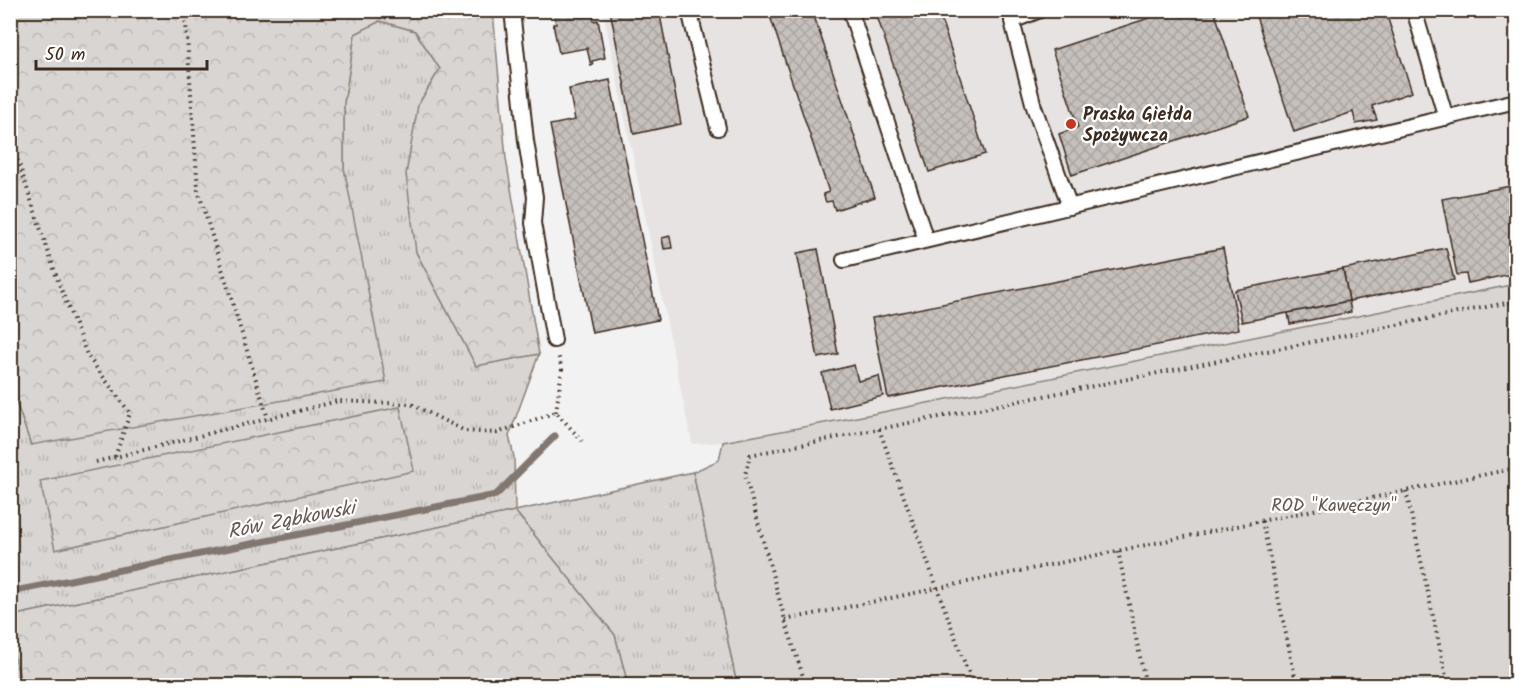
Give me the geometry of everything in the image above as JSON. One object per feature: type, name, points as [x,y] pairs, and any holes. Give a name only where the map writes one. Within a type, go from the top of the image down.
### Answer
[{"type":"lane","points":[[512,10],[526,141],[535,197],[532,223],[554,340]]},
{"type":"lane","points":[[689,10],[718,128]]},
{"type":"lane","points":[[849,10],[926,240]]},
{"type":"lane","points":[[1040,10],[1012,21],[1034,107],[1070,207]]},
{"type":"lane","points":[[1414,10],[1446,118]]},
{"type":"lane","points":[[844,260],[1516,101]]},
{"type":"path","points":[[182,10],[186,24],[198,190],[268,418]]},
{"type":"path","points":[[10,137],[59,284],[87,355],[130,413],[115,457]]},
{"type":"path","points":[[806,686],[745,475],[750,455],[1516,301]]},
{"type":"path","points":[[554,340],[562,369],[556,412],[582,441]]},
{"type":"path","points":[[96,462],[338,401],[411,404],[465,431],[496,433],[556,412]]},
{"type":"path","points":[[879,429],[973,686]]},
{"type":"path","points":[[786,621],[1516,468]]},
{"type":"path","points":[[1406,491],[1448,686]]},
{"type":"path","points":[[1262,521],[1297,686]]},
{"type":"path","points":[[1118,551],[1146,686]]},
{"type":"shaded area","name":"Praska Giełda Spożywcza","points":[[603,11],[1516,11],[1516,284],[873,414],[723,442],[692,444]]},
{"type":"green space","points":[[10,11],[493,11],[506,159],[539,354],[476,366],[416,252],[406,174],[418,105],[440,69],[415,31],[380,21],[355,34],[344,103],[344,168],[386,382],[31,445],[10,384]]},
{"type":"green space","points":[[380,21],[415,31],[440,69],[418,105],[416,252],[476,366],[539,354],[509,436],[514,457],[515,511],[11,616],[10,384],[31,445],[344,168],[344,103],[355,34]]},
{"type":"green space","name":"ROD \"Kawęczyn\"","points":[[1516,284],[1516,685],[737,685],[693,472],[719,460],[723,442],[873,414]]},
{"type":"green space","points":[[400,407],[414,471],[55,550],[40,481]]},
{"type":"green space","points":[[693,472],[737,685],[628,685],[615,635],[515,511]]},
{"type":"green space","points":[[515,511],[615,635],[628,685],[22,685],[11,644],[11,616]]},
{"type":"green space","points":[[11,644],[22,685],[11,685]]},
{"type":"building","points":[[553,10],[592,10],[594,21],[598,20],[605,58],[592,61],[591,66],[587,48],[559,53],[553,24],[556,24]]},
{"type":"building","points":[[610,10],[659,10],[681,124],[634,134]]},
{"type":"building","points":[[768,10],[812,10],[875,197],[835,210],[832,201],[826,202],[823,194],[829,192]]},
{"type":"building","points":[[875,10],[938,10],[985,154],[929,172]]},
{"type":"building","points":[[1173,10],[1214,10],[1249,116],[1072,175],[1059,134],[1078,127],[1052,50]]},
{"type":"building","points":[[1254,10],[1385,10],[1412,92],[1372,106],[1377,120],[1356,124],[1353,112],[1294,132]]},
{"type":"building","points":[[610,80],[658,320],[592,333],[550,125],[575,120],[569,89]]},
{"type":"building","points":[[1516,185],[1516,273],[1468,283],[1466,274],[1457,275],[1442,199]]},
{"type":"building","points":[[670,236],[672,248],[664,249],[662,238]]},
{"type":"building","points":[[1223,248],[1239,329],[888,398],[872,318]]},
{"type":"building","points":[[1446,248],[1454,280],[1349,301],[1343,269]]},
{"type":"building","points":[[818,249],[838,354],[818,358],[797,253]]},
{"type":"building","points":[[1343,269],[1349,301],[1242,322],[1235,290]]},
{"type":"building","points":[[1349,301],[1351,312],[1290,324],[1288,313]]},
{"type":"building","points":[[854,365],[858,381],[879,376],[883,396],[830,409],[822,373]]},
{"type":"waterway","name":"Rów Ząbkowski","points":[[10,592],[496,495],[555,436]]},
{"type":"place","name":"Praska Giełda Spożywcza","points":[[1071,124]]}]
